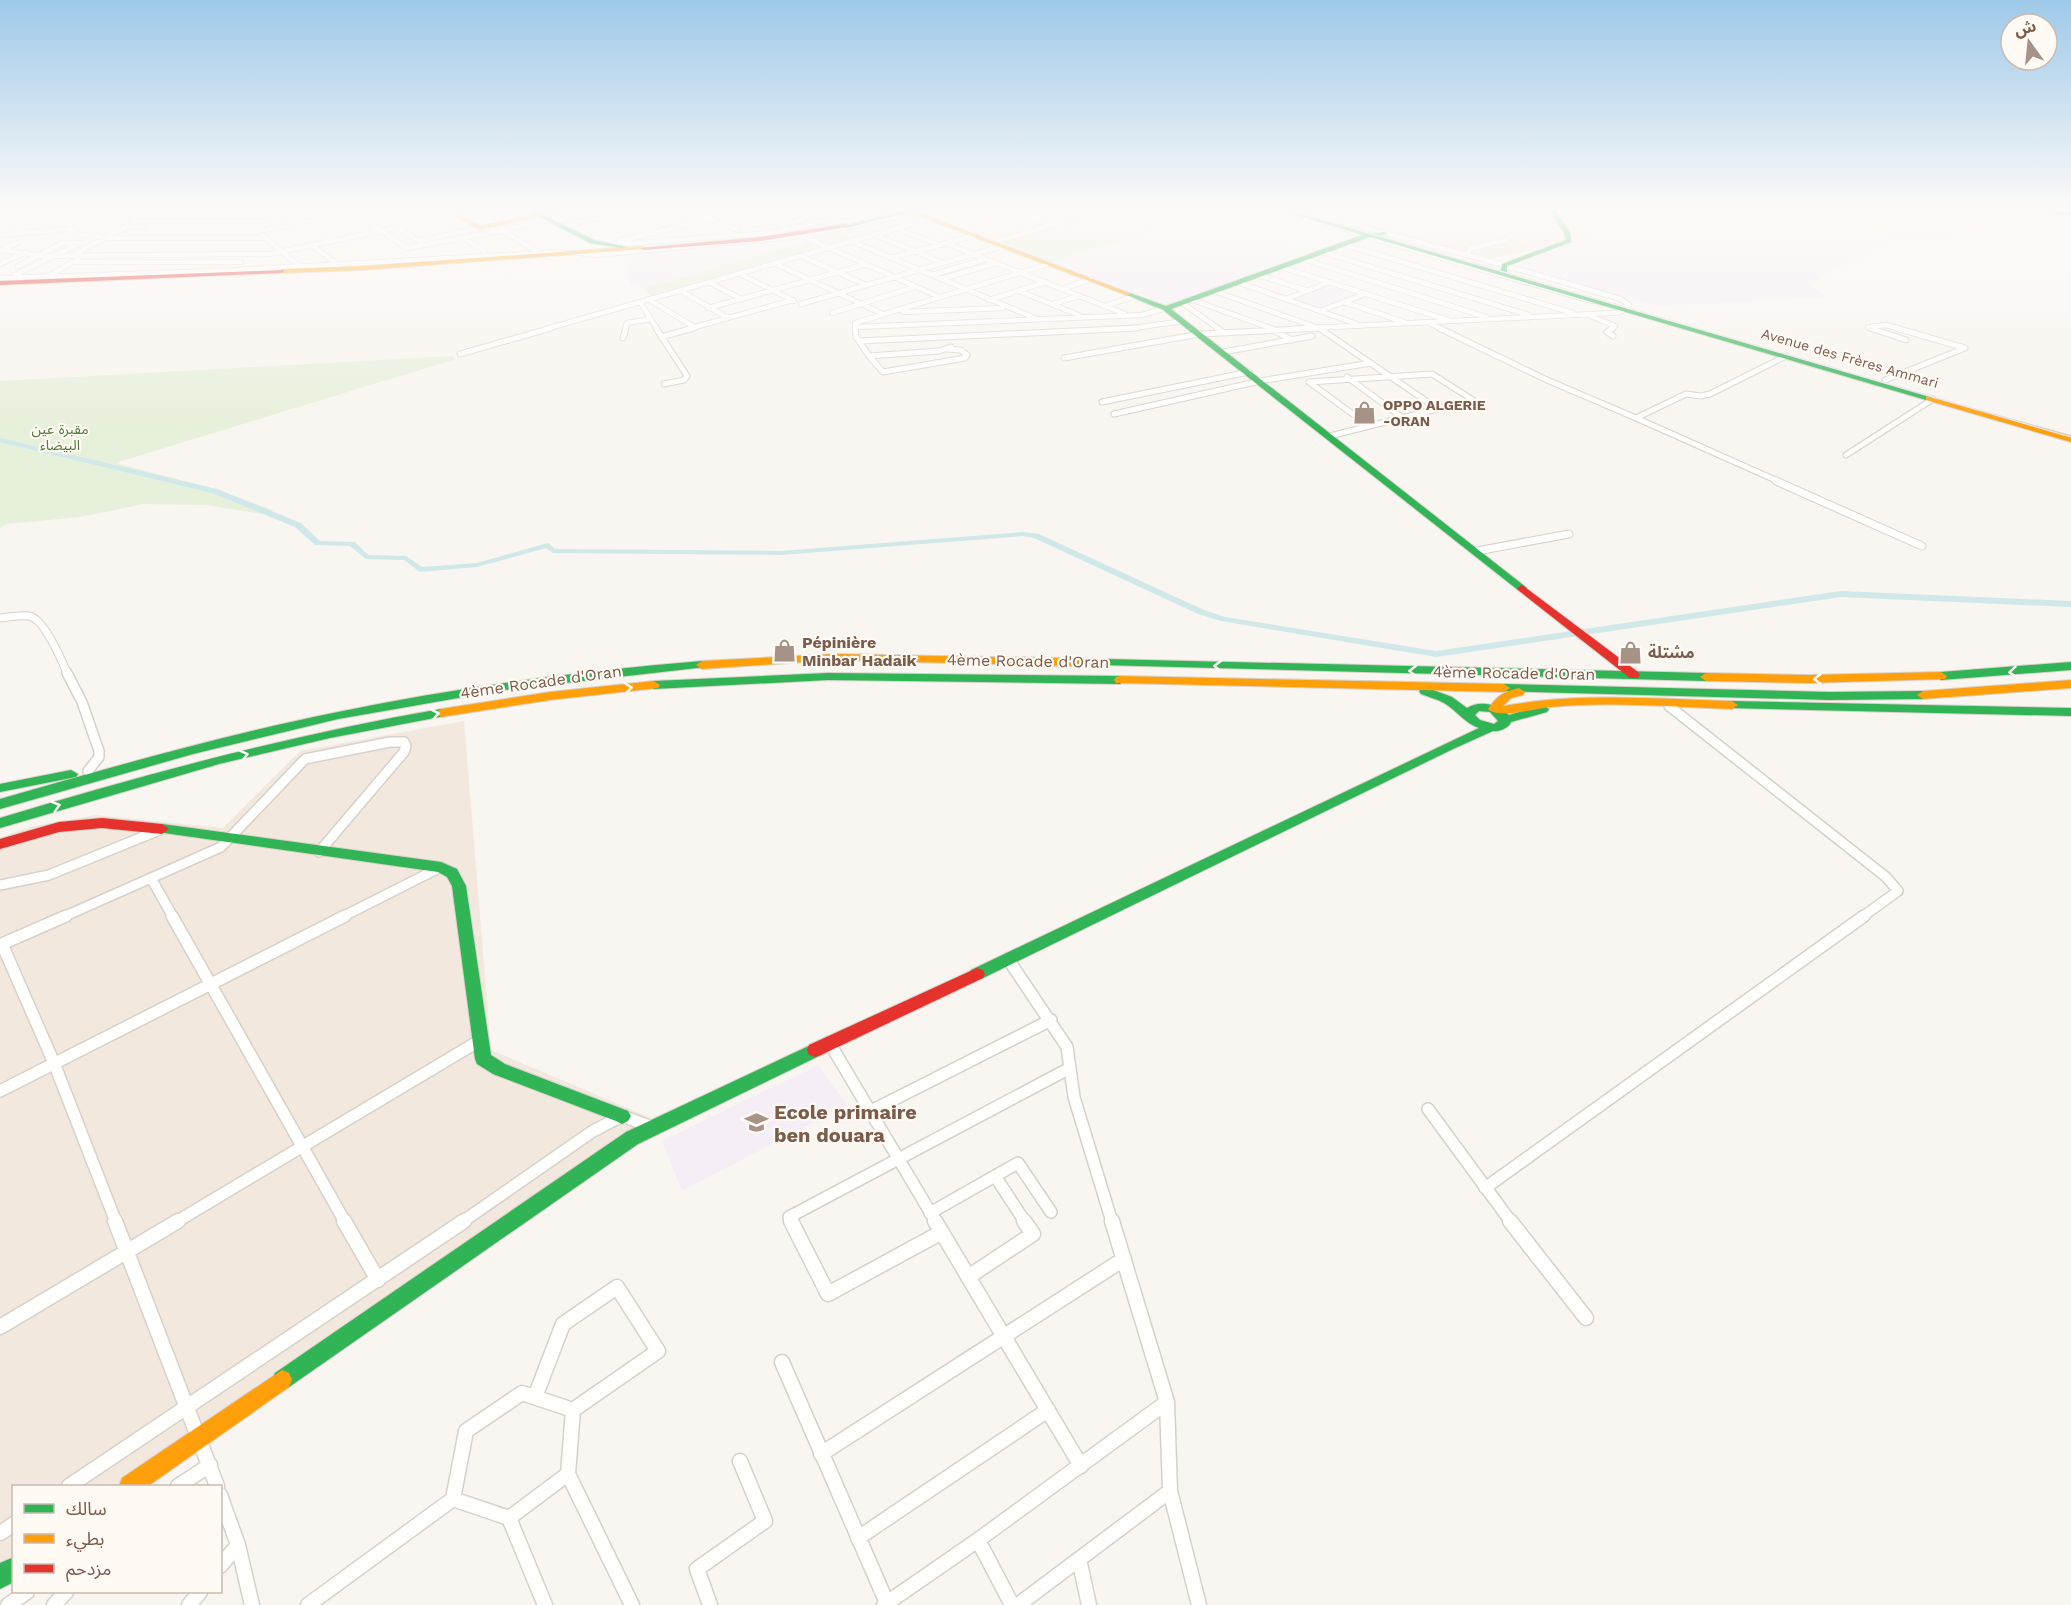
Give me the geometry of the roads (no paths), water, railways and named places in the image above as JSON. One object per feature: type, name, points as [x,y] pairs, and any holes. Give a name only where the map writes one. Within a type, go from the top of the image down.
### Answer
[{"type":"main road","points":[[1099,282],[1166,308],[1634,675]]},
{"type":"main road","points":[[1166,308],[1237,282]]},
{"type":"main road","name":"Avenue des Frères Ammari","points":[[1538,282],[1562,292],[1885,380],[2071,434]]},
{"type":"main road","name":"Avenue des Frères Ammari","points":[[1546,282],[1627,309],[2071,439]]},
{"type":"main road","name":"4ème Rocade d'Oran","points":[[0,804],[167,757],[316,720],[438,697],[609,673],[747,661],[835,657],[1874,679],[1988,674],[2071,666]]},
{"type":"main road","name":"4ème Rocade d'Oran","points":[[0,823],[153,778],[346,731],[498,703],[739,678],[872,675],[1886,696],[1982,692],[2071,684]]},
{"type":"main road","points":[[1413,687],[1448,700],[1471,718],[1490,728]]},
{"type":"main road","points":[[131,1485],[622,1144],[652,1127],[1008,959],[1448,746],[1490,728],[1500,727],[1499,713],[1507,695],[1541,690]]},
{"type":"main road","points":[[1448,746],[1471,718],[1475,708],[1499,713],[1559,702],[1669,706],[2071,712]]},
{"type":"main road","points":[[0,788],[167,757]]},
{"type":"main road","points":[[0,844],[29,834],[80,824],[102,823],[441,867],[452,873],[459,886],[483,1059],[487,1063],[621,1116]]},
{"type":"street","points":[[460,354],[715,282]]},
{"type":"street","points":[[756,282],[807,307]]},
{"type":"street","points":[[708,308],[803,282]]},
{"type":"street","points":[[814,282],[883,314]]},
{"type":"street","points":[[859,282],[866,285]]},
{"type":"street","points":[[801,304],[876,282]]},
{"type":"street","points":[[904,282],[939,297]]},
{"type":"street","points":[[947,282],[1037,319],[1043,333]]},
{"type":"street","points":[[869,356],[961,350],[967,355],[965,358],[883,372],[869,356],[856,337],[855,323],[992,282]]},
{"type":"street","points":[[958,310],[1046,282],[1130,315]]},
{"type":"street","points":[[1062,289],[1083,282]]},
{"type":"street","points":[[1237,282],[1363,326]]},
{"type":"street","points":[[1282,282],[1308,291]]},
{"type":"street","points":[[1286,299],[1330,282],[1453,322]]},
{"type":"street","points":[[1376,282],[1494,319]]},
{"type":"street","points":[[1386,285],[1394,282]]},
{"type":"street","points":[[1423,282],[1537,317]]},
{"type":"street","points":[[1449,290],[1466,282]]},
{"type":"street","points":[[1471,282],[1579,315]]},
{"type":"street","points":[[1525,282],[1562,292]]},
{"type":"street","points":[[711,283],[741,299]]},
{"type":"street","points":[[832,312],[915,287]]},
{"type":"street","points":[[1375,297],[1396,288]]},
{"type":"street","points":[[681,291],[728,318]]},
{"type":"street","points":[[1019,291],[1084,317]]},
{"type":"street","points":[[1214,291],[1319,328],[1438,409]]},
{"type":"street","points":[[1539,303],[1562,292]]},
{"type":"street","points":[[1320,311],[1365,294]]},
{"type":"street","points":[[1053,304],[1079,296]]},
{"type":"street","points":[[1105,306],[1135,296]]},
{"type":"street","points":[[1454,307],[1474,298]]},
{"type":"street","points":[[650,300],[694,327]]},
{"type":"street","points":[[661,337],[793,300]]},
{"type":"street","points":[[1186,301],[1275,330],[1292,340]]},
{"type":"street","points":[[1186,301],[1224,333]]},
{"type":"street","points":[[640,302],[687,376],[678,382],[664,384]]},
{"type":"street","points":[[1344,302],[1409,324]]},
{"type":"street","points":[[916,304],[921,338]]},
{"type":"street","points":[[1291,307],[1298,304]]},
{"type":"street","points":[[891,312],[1009,308]]},
{"type":"street","points":[[856,327],[1142,315],[1166,308]]},
{"type":"street","points":[[981,309],[988,336]]},
{"type":"street","points":[[1257,312],[1265,309]]},
{"type":"street","points":[[1064,357],[1200,334],[1579,315],[1627,309]]},
{"type":"street","points":[[1276,313],[1283,310]]},
{"type":"street","points":[[1586,314],[1615,326],[1607,332],[1613,336]]},
{"type":"street","points":[[1142,315],[1149,327]]},
{"type":"street","points":[[1241,318],[1249,315]]},
{"type":"street","points":[[1101,317],[1106,331]]},
{"type":"street","points":[[623,338],[627,323],[650,319]]},
{"type":"street","points":[[859,341],[1106,331],[1183,321]]},
{"type":"street","points":[[1429,323],[1547,380],[1922,546]]},
{"type":"street","points":[[1885,380],[1965,348],[1886,325],[1868,327],[1906,340]]},
{"type":"street","points":[[1245,332],[1265,345]]},
{"type":"street","points":[[1223,352],[1312,336]]},
{"type":"street","points":[[946,350],[953,346],[956,337]]},
{"type":"street","points":[[1636,418],[1686,394],[1701,396],[1710,394],[1786,356]]},
{"type":"street","points":[[1114,414],[1260,381],[1371,363]]},
{"type":"street","points":[[1335,369],[1403,418]]},
{"type":"street","points":[[1102,402],[1249,372]]},
{"type":"street","points":[[1319,372],[1331,379]]},
{"type":"street","points":[[1330,436],[1473,400],[1432,374],[1309,382],[1369,426]]},
{"type":"street","points":[[1846,454],[1933,399]]},
{"type":"street","points":[[1477,551],[1569,534]]},
{"type":"street","points":[[0,618],[32,616],[50,636],[82,702],[99,751],[99,757],[88,771]]},
{"type":"street","points":[[1485,1188],[1898,891],[1886,877],[1860,855],[1669,706]]},
{"type":"street","points":[[217,1485],[201,1437],[187,1407],[54,1064],[1,944],[203,856],[230,839],[305,759],[390,742],[404,742],[406,746],[404,752],[319,852]]},
{"type":"street","points":[[0,885],[49,875],[162,829]]},
{"type":"street","points":[[0,1091],[441,867]]},
{"type":"street","points":[[151,878],[378,1280]]},
{"type":"street","points":[[1008,959],[1067,1047],[1074,1097],[1167,1402],[1170,1491],[1199,1605]]},
{"type":"street","points":[[871,1112],[1051,1020]]},
{"type":"street","points":[[0,1327],[479,1041]]},
{"type":"street","points":[[830,1042],[1081,1466]]},
{"type":"street","points":[[942,1232],[828,1294],[789,1217],[1070,1068]]},
{"type":"street","points":[[1428,1109],[1485,1188],[1586,1318]]},
{"type":"street","points":[[70,1485],[378,1280],[573,1144],[621,1116],[652,1127]]},
{"type":"street","points":[[930,1213],[1018,1163],[1051,1212]]},
{"type":"street","points":[[968,1277],[1033,1234],[995,1176]]},
{"type":"street","points":[[821,1454],[1124,1259]]},
{"type":"street","points":[[534,1397],[563,1324],[617,1287],[658,1351],[573,1410]]},
{"type":"street","points":[[782,1362],[886,1604],[1167,1402]]},
{"type":"street","points":[[308,1605],[453,1499],[466,1431],[522,1393],[573,1410]]},
{"type":"street","points":[[573,1410],[568,1474],[632,1605]]},
{"type":"street","points":[[858,1538],[1048,1410]]},
{"type":"street","points":[[710,1605],[697,1569],[765,1521],[740,1461]]},
{"type":"street","points":[[180,1485],[210,1465]]},
{"type":"street","points":[[509,1518],[568,1474]]},
{"type":"street","points":[[1018,1605],[1170,1491]]},
{"type":"street","points":[[453,1499],[509,1518],[545,1605]]},
{"type":"street","points":[[222,1501],[238,1545],[252,1605]]},
{"type":"street","points":[[978,1540],[1012,1605]]},
{"type":"street","points":[[222,1564],[238,1545]]},
{"type":"street","points":[[1079,1559],[1089,1605]]},
{"type":"street","points":[[8,1605],[26,1593]]},
{"type":"street","points":[[54,1605],[65,1593]]},
{"type":"street","points":[[189,1605],[199,1593]]},
{"type":"waterway","points":[[0,440],[214,491],[298,525],[318,543],[352,544],[366,557],[406,558],[420,570],[477,565],[548,545],[553,551],[781,553],[1023,534],[1036,536],[1201,612],[1224,619],[1436,654],[1841,594],[2071,604]]},
{"type":"tram line","points":[[1538,282],[2071,437]]},
{"type":"place","name":"OPPO ALGERIE -ORAN","points":[[1365,413]]},
{"type":"place","name":"Pépinière Minbar Hadaik","points":[[784,651]]},
{"type":"place","name":"مشتلة","points":[[1630,652]]},
{"type":"place","name":"Ecole primaire ben douara","points":[[756,1123]]},
{"type":"park label","name":"مقبرة عين البيضاء","points":[[60,438]]}]
